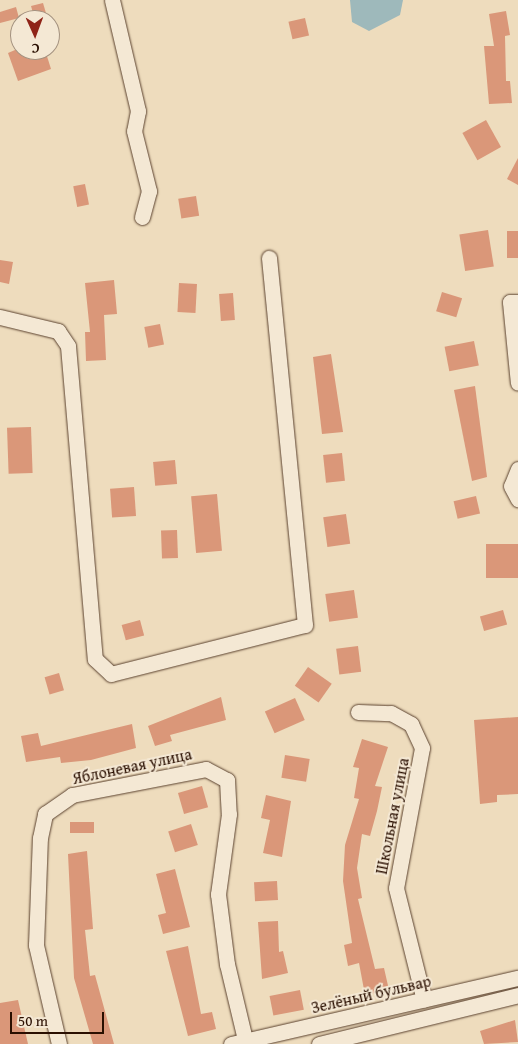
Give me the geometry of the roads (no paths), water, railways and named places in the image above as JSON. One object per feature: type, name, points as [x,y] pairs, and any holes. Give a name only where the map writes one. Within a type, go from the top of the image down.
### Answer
[{"type":"street","points":[[112,0],[138,111],[134,131],[149,192],[142,217]]},
{"type":"street","points":[[0,317],[58,331],[68,346],[95,660],[111,674],[305,625],[269,258]]},
{"type":"street","points":[[518,302],[510,302],[518,383]]},
{"type":"street","points":[[518,469],[511,486],[518,499]]},
{"type":"street","name":"Школьная улица","points":[[358,712],[391,713],[411,724],[422,748],[396,888],[424,1000]]},
{"type":"street","name":"Яблоневая улица","points":[[59,1044],[36,945],[40,838],[45,814],[72,795],[206,770],[227,780],[229,814],[218,894],[227,964],[241,1043]]},
{"type":"street","name":"Зелёный бульвар","points":[[241,1043],[518,978]]},
{"type":"street","points":[[319,1044],[518,995]]},
{"type":"water","points":[[350,0],[403,0],[400,15],[369,31],[352,22]]}]
